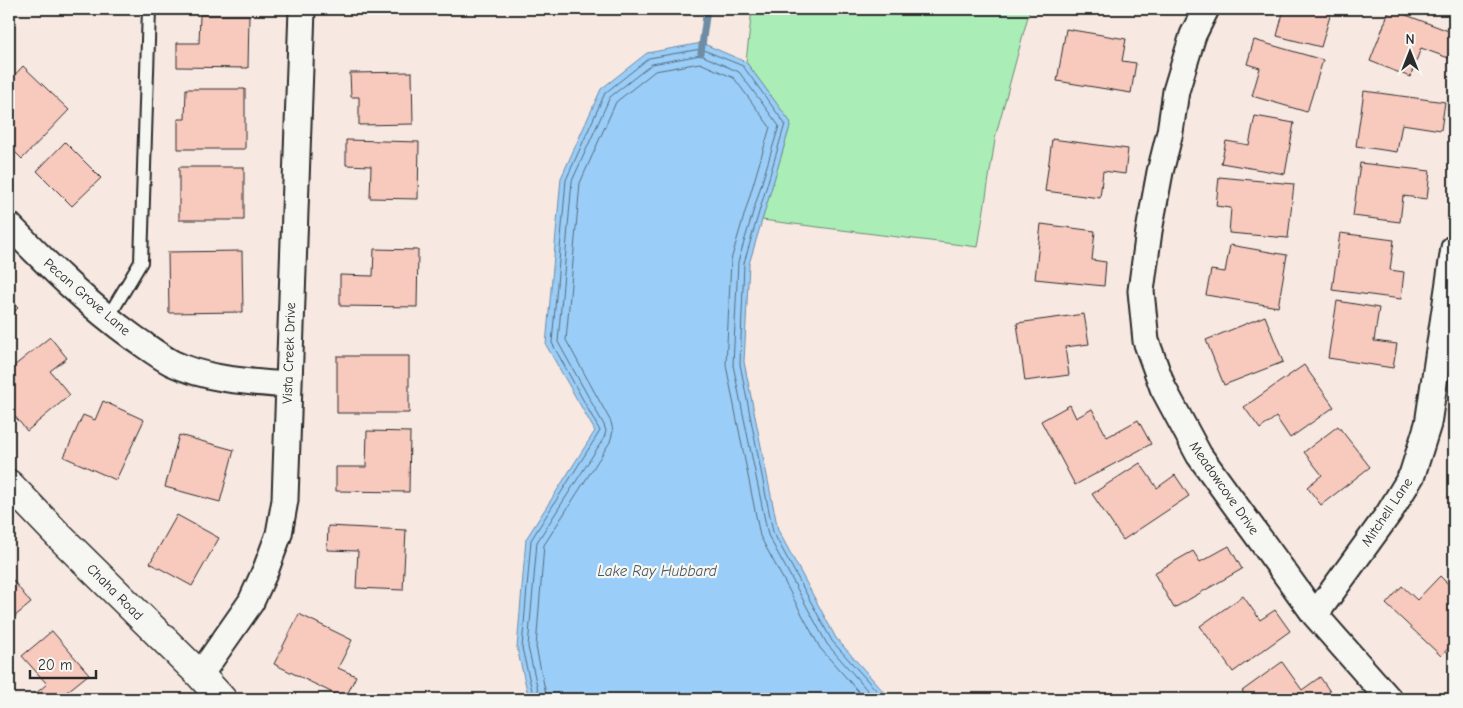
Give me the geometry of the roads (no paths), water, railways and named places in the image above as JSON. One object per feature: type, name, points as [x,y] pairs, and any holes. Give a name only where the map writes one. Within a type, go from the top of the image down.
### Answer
[{"type":"street","name":"Vista Creek Drive","points":[[200,675],[251,602],[279,534],[285,500],[302,9]]},
{"type":"street","name":"Meadowcove Drive","points":[[1206,9],[1193,35],[1176,90],[1170,132],[1149,231],[1141,291],[1146,341],[1164,388],[1199,456],[1315,615],[1389,699]]},
{"type":"street","name":"Pecan Grove Lane","points":[[9,225],[108,319],[172,363],[196,371],[240,381],[288,385]]},
{"type":"street","name":"Mitchell Lane","points":[[1315,615],[1389,513],[1412,475],[1428,424],[1454,248]]},
{"type":"street","name":"Chaha Road","points":[[9,484],[222,699]]},
{"type":"lane","points":[[108,319],[141,262],[149,9]]},
{"type":"water","name":"Lake Ray Hubbard","points":[[702,43],[746,62],[791,123],[749,264],[744,362],[778,530],[836,638],[890,699],[529,699],[517,648],[526,539],[595,431],[546,345],[561,178],[601,89],[647,53]]},
{"type":"waterway","points":[[701,53],[707,9]]}]
